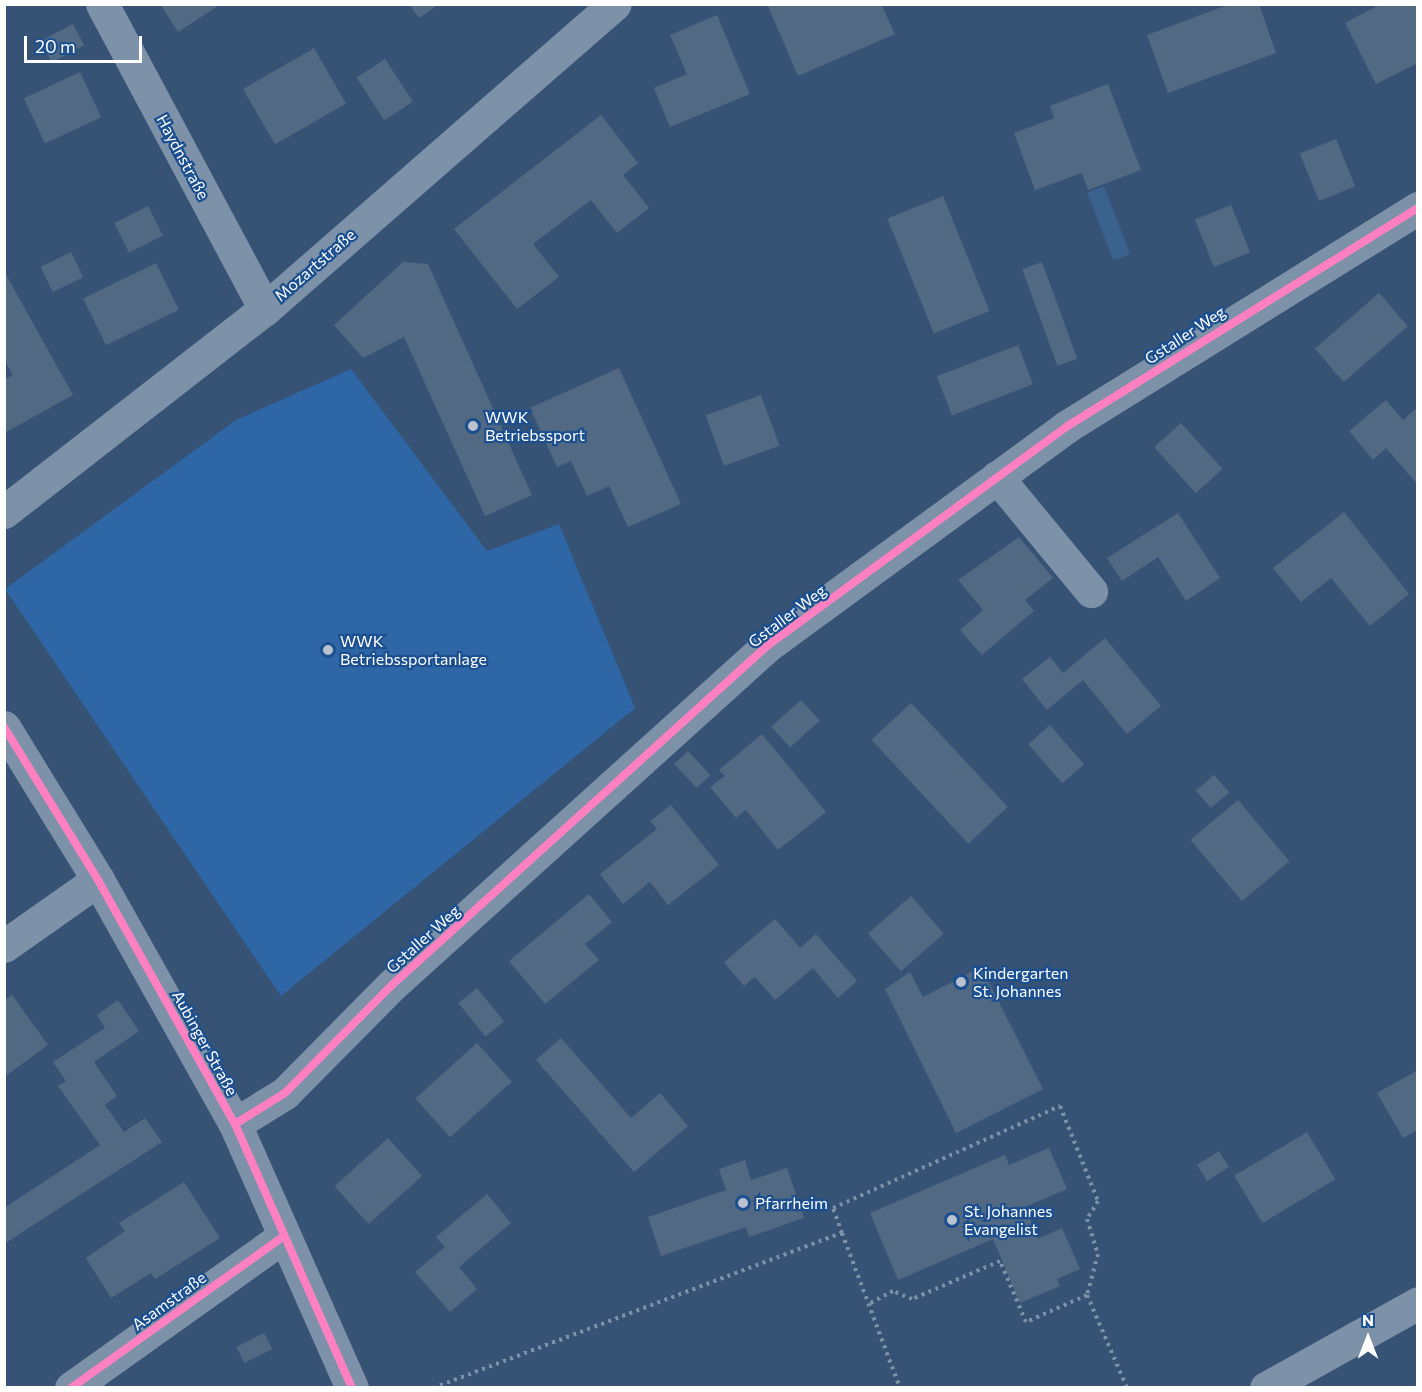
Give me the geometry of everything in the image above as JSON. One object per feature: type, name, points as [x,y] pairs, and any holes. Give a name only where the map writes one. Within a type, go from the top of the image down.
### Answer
[{"type":"street","name":"Haydnstraße","points":[[102,4],[265,309]]},
{"type":"street","name":"Mozartstraße","points":[[4,512],[265,309],[615,4]]},
{"type":"street","name":"Gstaller Weg","points":[[235,1125],[285,1094],[392,985],[767,646],[997,477],[1147,375],[1418,208]]},
{"type":"street","points":[[997,477],[1091,591]]},
{"type":"street","name":"Aubinger Straße","points":[[4,727],[98,880],[235,1125],[352,1388]]},
{"type":"street","points":[[4,946],[98,880]]},
{"type":"street","name":"Asamstraße","points":[[71,1388],[283,1237]]},
{"type":"street","points":[[1266,1388],[1418,1303]]},
{"type":"path","points":[[900,1388],[833,1208],[1060,1106],[1098,1201],[1087,1220],[1098,1254],[1087,1295],[1126,1388]]},
{"type":"path","points":[[433,1388],[842,1233]]},
{"type":"path","points":[[870,1303],[893,1291],[912,1299],[1000,1261],[1026,1322],[1087,1295]]},
{"type":"shaded area","points":[[1104,186],[1130,254],[1113,261],[1087,192]]},
{"type":"shaded area","name":"WWK Betriebssportanlage","points":[[351,369],[487,551],[559,524],[635,708],[281,996],[5,589],[236,420]]},
{"type":"building","points":[[160,4],[221,4],[178,32]]},
{"type":"building","points":[[409,4],[439,4],[419,18]]},
{"type":"building","points":[[767,4],[881,4],[895,34],[798,76]]},
{"type":"building","points":[[1230,4],[1259,4],[1276,53],[1168,93],[1147,35]]},
{"type":"building","points":[[1381,4],[1418,4],[1418,63],[1376,84],[1345,23]]},
{"type":"building","points":[[717,15],[750,94],[670,127],[654,88],[687,74],[670,35]]},
{"type":"building","points":[[73,24],[84,45],[52,63],[40,41]]},
{"type":"building","points":[[314,48],[346,103],[275,144],[243,89]]},
{"type":"building","points":[[385,59],[413,102],[384,120],[356,78]]},
{"type":"building","points":[[80,72],[101,117],[45,144],[24,98]]},
{"type":"building","points":[[1108,84],[1141,170],[1088,190],[1082,173],[1035,190],[1014,133],[1054,118],[1050,106]]},
{"type":"building","points":[[601,115],[638,163],[623,175],[649,208],[617,233],[591,200],[533,244],[559,277],[517,309],[454,229]]},
{"type":"building","points":[[1336,139],[1355,186],[1319,201],[1300,154]]},
{"type":"building","points":[[943,196],[989,311],[934,333],[887,218]]},
{"type":"building","points":[[1231,205],[1250,252],[1214,267],[1195,220]]},
{"type":"building","points":[[148,206],[163,235],[129,253],[114,223]]},
{"type":"building","points":[[71,252],[83,277],[53,292],[40,267]]},
{"type":"building","name":"WWK Betriebssport","points":[[403,262],[428,264],[532,495],[485,516],[404,337],[363,358],[334,325]]},
{"type":"building","points":[[1042,262],[1077,359],[1057,366],[1022,269]]},
{"type":"building","points":[[156,263],[179,310],[106,345],[83,299]]},
{"type":"building","points":[[4,271],[73,395],[4,433],[4,380],[13,375],[4,359]]},
{"type":"building","points":[[1379,293],[1408,326],[1344,382],[1315,349]]},
{"type":"building","points":[[1018,345],[1033,384],[952,415],[937,376]]},
{"type":"building","points":[[619,368],[681,504],[628,527],[609,486],[587,496],[571,461],[557,467],[530,408]]},
{"type":"building","points":[[761,395],[779,446],[724,466],[706,415]]},
{"type":"building","points":[[1386,400],[1403,420],[1418,407],[1418,485],[1386,448],[1373,460],[1349,431]]},
{"type":"building","points":[[1181,423],[1222,469],[1196,493],[1154,447]]},
{"type":"building","points":[[1344,512],[1409,594],[1370,626],[1331,578],[1301,602],[1273,568]]},
{"type":"building","points":[[1178,513],[1220,578],[1186,601],[1158,557],[1122,581],[1107,558]]},
{"type":"building","points":[[1019,537],[1053,578],[1025,600],[1034,611],[982,655],[960,630],[983,610],[958,580]]},
{"type":"building","points":[[1105,638],[1161,706],[1127,734],[1083,680],[1047,710],[1022,679],[1050,657],[1063,673]]},
{"type":"building","points":[[801,700],[820,721],[790,748],[771,727]]},
{"type":"building","points":[[911,703],[1008,807],[968,844],[872,740]]},
{"type":"building","points":[[1050,725],[1084,764],[1062,783],[1028,744]]},
{"type":"building","points":[[762,734],[826,812],[778,850],[746,810],[736,818],[710,787],[725,776],[719,770]]},
{"type":"building","points":[[688,751],[711,775],[697,788],[674,764]]},
{"type":"building","points":[[1214,775],[1229,792],[1211,808],[1196,791]]},
{"type":"building","points":[[1238,800],[1289,861],[1242,901],[1191,840]]},
{"type":"building","points":[[671,805],[719,865],[668,905],[650,882],[623,904],[600,874],[657,829],[650,821]]},
{"type":"building","points":[[589,894],[612,922],[585,944],[599,960],[545,1004],[509,961]]},
{"type":"building","points":[[911,896],[944,934],[901,971],[868,933]]},
{"type":"building","points":[[775,919],[800,948],[816,934],[857,981],[838,998],[813,968],[775,1000],[755,977],[744,986],[724,962]]},
{"type":"building","points":[[981,967],[1043,1089],[956,1133],[885,989],[910,972],[923,997]]},
{"type":"building","points":[[477,988],[504,1021],[485,1037],[458,1003]]},
{"type":"building","points":[[12,995],[48,1045],[4,1077],[4,1000]]},
{"type":"building","points":[[118,1000],[139,1031],[94,1062],[117,1096],[105,1105],[124,1132],[145,1118],[162,1142],[4,1244],[4,1208],[100,1145],[58,1086],[66,1081],[53,1062],[105,1028],[97,1015]]},
{"type":"building","points":[[561,1038],[631,1118],[660,1093],[688,1126],[634,1172],[536,1060]]},
{"type":"building","points":[[477,1043],[512,1082],[450,1137],[415,1099]]},
{"type":"building","points":[[1418,1070],[1418,1130],[1403,1138],[1377,1093]]},
{"type":"building","points":[[1307,1132],[1335,1179],[1262,1223],[1234,1176]]},
{"type":"building","points":[[388,1138],[422,1176],[369,1224],[334,1186]]},
{"type":"building","name":"St. Johannes Evangelist","points":[[1049,1148],[1067,1189],[1025,1207],[1038,1239],[1062,1228],[1080,1269],[1057,1279],[1060,1286],[1020,1303],[993,1239],[898,1280],[870,1213],[1005,1155],[1009,1165]]},
{"type":"building","points":[[1219,1151],[1229,1167],[1207,1181],[1197,1165]]},
{"type":"building","name":"Pfarrheim","points":[[745,1160],[751,1180],[787,1168],[804,1218],[749,1237],[746,1227],[661,1256],[648,1217],[726,1190],[719,1169]]},
{"type":"building","points":[[184,1182],[220,1238],[155,1279],[151,1273],[111,1298],[86,1258],[125,1231],[119,1223]]},
{"type":"building","points":[[487,1194],[511,1223],[459,1267],[477,1289],[450,1312],[415,1272],[445,1247],[436,1237]]},
{"type":"building","points":[[264,1333],[272,1349],[245,1363],[236,1347]]},
{"type":"cycle path","points":[[235,1124],[285,1093],[392,985],[767,646],[1066,427],[1418,208]]},
{"type":"cycle path","points":[[4,727],[98,880],[235,1124],[352,1388]]},
{"type":"cycle path","points":[[71,1388],[283,1237]]},
{"type":"place","name":"WWK Betriebssport","points":[[473,426]]},
{"type":"place","name":"WWK Betriebssportanlage","points":[[328,650]]},
{"type":"place","name":"Kindergarten St. Johannes","points":[[961,982]]},
{"type":"place","name":"Pfarrheim","points":[[743,1203]]},
{"type":"place","name":"St. Johannes Evangelist","points":[[952,1220]]}]
